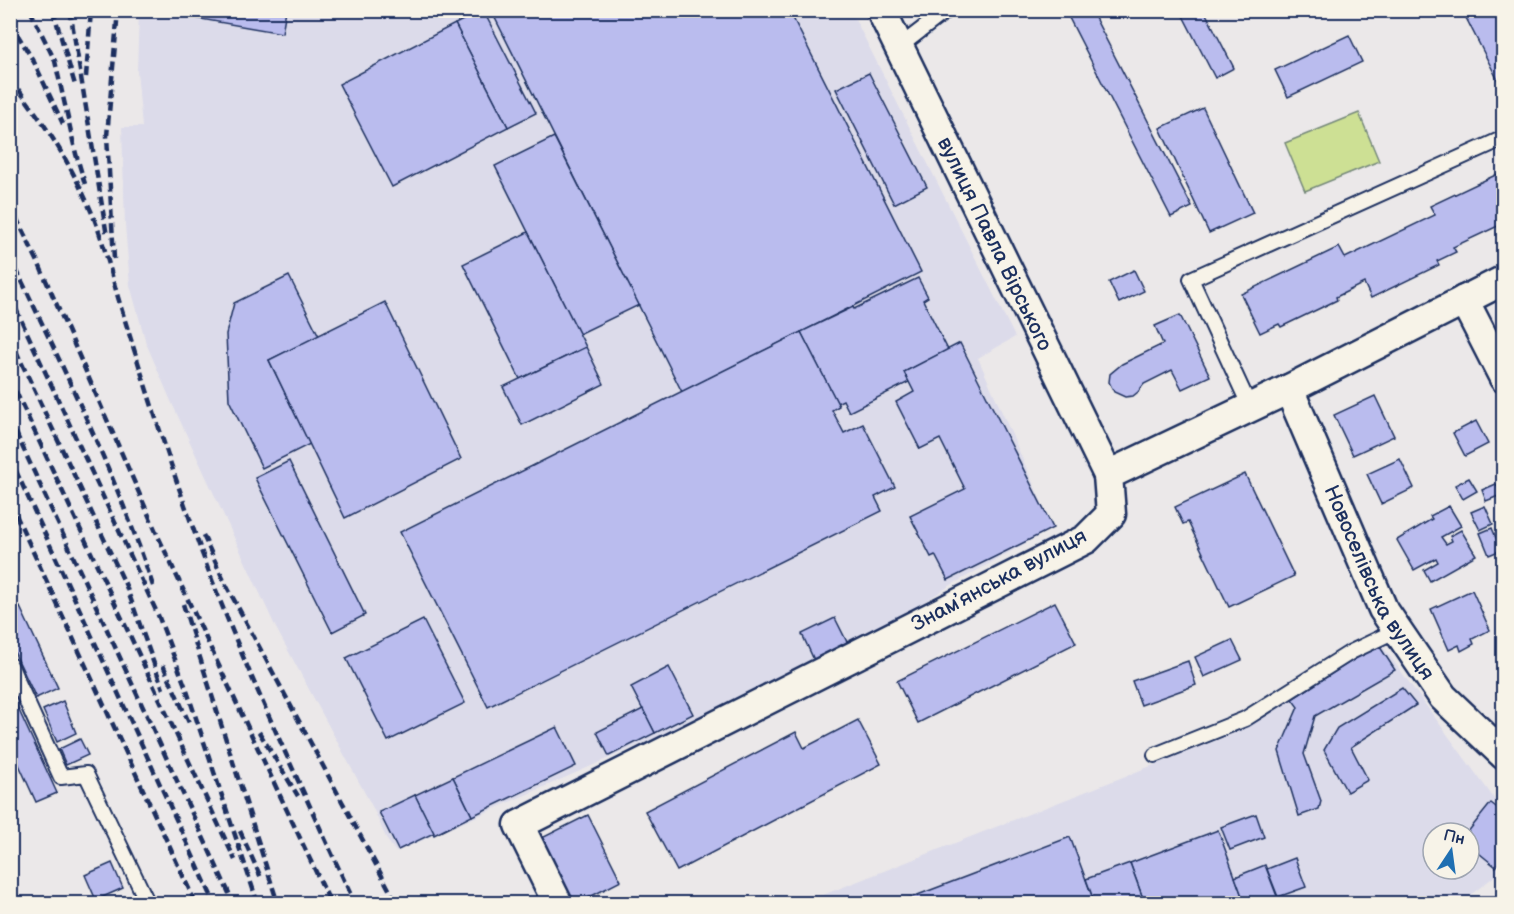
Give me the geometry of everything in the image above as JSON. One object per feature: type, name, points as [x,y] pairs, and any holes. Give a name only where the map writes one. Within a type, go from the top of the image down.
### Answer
[{"type":"street","name":"вулиця Павла Вірського","points":[[881,10],[1108,475]]},
{"type":"street","points":[[1108,475],[1289,389],[1503,280]]},
{"type":"street","points":[[1464,300],[1503,378]]},
{"type":"street","name":"Новоселівська вулиця","points":[[1289,389],[1383,609],[1443,697],[1503,754]]},
{"type":"street","name":"Знамʼянська вулиця","points":[[558,903],[519,825],[1086,539],[1111,514],[1108,475]]},
{"type":"lane","points":[[899,47],[947,10]]},
{"type":"lane","points":[[1250,407],[1191,279],[1503,138]]},
{"type":"lane","points":[[1155,754],[1245,719],[1352,652],[1397,630]]},
{"type":"lane","points":[[10,665],[61,777],[86,774],[148,903]]},
{"type":"shaded area","points":[[139,11],[851,11],[1015,337],[978,358],[1053,528],[951,585],[858,643],[746,700],[396,852],[387,840],[374,810],[276,628],[146,343],[130,285],[125,225],[122,127],[142,127],[137,71]]},
{"type":"shaded area","points":[[1378,640],[1496,801],[1503,807],[1503,864],[1496,875],[1460,903],[800,904],[1235,733]]},
{"type":"green space","points":[[1359,113],[1379,161],[1305,191],[1285,143]]},
{"type":"building","points":[[190,10],[286,10],[282,33],[189,17]]},
{"type":"building","points":[[483,10],[536,113],[508,127],[455,24]]},
{"type":"building","points":[[491,10],[789,10],[921,272],[682,392]]},
{"type":"building","points":[[1065,10],[1091,10],[1192,207],[1171,217]]},
{"type":"building","points":[[1180,10],[1204,10],[1234,68],[1215,78]]},
{"type":"building","points":[[1462,10],[1497,10],[1504,24],[1504,92]]},
{"type":"building","points":[[455,24],[508,127],[392,187],[339,84]]},
{"type":"building","points":[[1349,35],[1362,62],[1288,97],[1275,70]]},
{"type":"building","points":[[869,73],[927,187],[894,204],[836,89]]},
{"type":"building","points":[[1203,108],[1253,213],[1209,233],[1160,128]]},
{"type":"building","points":[[554,137],[639,305],[579,334],[495,166]]},
{"type":"building","points":[[1504,171],[1504,226],[1500,225],[1453,247],[1456,252],[1437,261],[1439,265],[1371,298],[1364,283],[1336,297],[1337,300],[1281,327],[1279,324],[1260,333],[1241,294],[1339,247],[1345,258],[1435,215],[1430,206]]},
{"type":"building","points":[[528,232],[586,347],[520,379],[463,264]]},
{"type":"building","points":[[1134,270],[1144,291],[1119,303],[1109,282]]},
{"type":"building","points":[[289,276],[319,336],[269,360],[310,444],[262,468],[229,400],[226,334],[234,303]]},
{"type":"building","points":[[918,278],[928,297],[923,300],[948,350],[904,372],[909,382],[849,412],[843,400],[837,403],[801,332]]},
{"type":"building","points":[[385,302],[461,459],[345,518],[269,360]]},
{"type":"building","points":[[1180,315],[1210,376],[1182,389],[1172,370],[1144,384],[1133,396],[1125,397],[1114,392],[1109,382],[1110,374],[1122,364],[1163,344],[1155,326]]},
{"type":"building","points":[[801,332],[839,406],[832,410],[844,433],[863,424],[895,487],[875,497],[882,511],[488,707],[400,532]]},
{"type":"building","points":[[960,343],[1053,528],[948,580],[935,555],[931,557],[910,516],[965,489],[940,439],[920,449],[896,402],[914,392],[904,372]]},
{"type":"building","points":[[586,347],[604,384],[522,425],[503,387]]},
{"type":"building","points":[[1375,396],[1394,436],[1353,455],[1334,415]]},
{"type":"building","points":[[1476,421],[1488,444],[1465,456],[1453,433]]},
{"type":"building","points":[[1400,459],[1414,488],[1381,504],[1367,474]]},
{"type":"building","points":[[289,461],[365,615],[332,632],[255,478]]},
{"type":"building","points":[[1245,474],[1294,576],[1229,607],[1188,522],[1183,524],[1175,507]]},
{"type":"building","points":[[1469,478],[1477,491],[1463,499],[1455,485]]},
{"type":"building","points":[[1496,484],[1501,495],[1486,501],[1482,490]]},
{"type":"building","points":[[1449,506],[1461,526],[1441,537],[1446,544],[1452,541],[1450,536],[1461,530],[1476,555],[1430,581],[1424,570],[1438,562],[1436,558],[1414,570],[1397,540],[1432,519],[1430,516]]},
{"type":"building","points":[[1485,506],[1493,524],[1480,530],[1471,512]]},
{"type":"building","points":[[1492,528],[1501,550],[1489,555],[1480,533]]},
{"type":"building","points":[[1472,590],[1490,630],[1472,639],[1474,644],[1461,651],[1459,645],[1449,650],[1431,609]]},
{"type":"building","points":[[1055,602],[1076,643],[918,723],[897,681]]},
{"type":"building","points":[[20,607],[58,688],[36,698],[10,643],[10,612]]},
{"type":"building","points":[[835,618],[849,646],[815,662],[802,634]]},
{"type":"building","points":[[423,620],[465,703],[388,741],[346,658]]},
{"type":"building","points":[[1232,640],[1242,660],[1204,677],[1195,657]]},
{"type":"building","points":[[1378,644],[1395,670],[1315,716],[1304,754],[1321,801],[1319,809],[1299,816],[1279,751],[1298,707],[1292,699]]},
{"type":"building","points":[[1188,661],[1196,685],[1141,705],[1132,681]]},
{"type":"building","points":[[669,667],[693,714],[655,733],[631,687]]},
{"type":"building","points":[[1402,688],[1416,705],[1351,747],[1368,780],[1347,792],[1324,750],[1337,728]]},
{"type":"building","points":[[10,691],[57,793],[36,802],[10,745]]},
{"type":"building","points":[[63,701],[76,733],[57,742],[43,710]]},
{"type":"building","points":[[643,709],[655,733],[609,756],[597,732]]},
{"type":"building","points":[[858,720],[881,764],[677,871],[645,811],[796,732],[804,748]]},
{"type":"building","points":[[557,727],[576,766],[472,816],[453,777]]},
{"type":"building","points":[[80,739],[88,755],[66,765],[59,749]]},
{"type":"building","points":[[453,777],[472,816],[434,835],[415,795]]},
{"type":"building","points":[[415,795],[434,833],[398,850],[379,812]]},
{"type":"building","points":[[1491,803],[1504,813],[1504,858],[1496,867],[1481,855],[1481,821],[1477,821]]},
{"type":"building","points":[[1256,814],[1264,837],[1230,850],[1221,827]]},
{"type":"building","points":[[588,815],[621,881],[576,904],[570,904],[538,840]]},
{"type":"building","points":[[1218,830],[1245,904],[1145,904],[1130,863]]},
{"type":"building","points":[[1070,837],[1095,904],[894,904]]},
{"type":"building","points":[[1295,858],[1306,887],[1278,897],[1267,869]]},
{"type":"building","points":[[112,863],[123,888],[96,900],[85,875]]},
{"type":"building","points":[[1130,863],[1145,904],[1095,904],[1086,879]]},
{"type":"building","points":[[1265,865],[1278,899],[1267,904],[1245,904],[1235,877]]},
{"type":"railway","points":[[30,10],[55,61],[85,184]]},
{"type":"railway","points":[[53,10],[75,85]]},
{"type":"railway","points":[[70,10],[107,236]]},
{"type":"railway","points":[[86,77],[91,10]]},
{"type":"railway","points":[[114,259],[107,136],[118,10]]},
{"type":"railway","points":[[10,22],[34,62],[63,124]]},
{"type":"railway","points":[[10,79],[43,123],[62,154],[93,216],[156,420],[228,621],[355,904]]},
{"type":"railway","points":[[10,205],[38,262],[157,534],[331,904]]},
{"type":"railway","points":[[10,256],[105,462],[154,589]]},
{"type":"railway","points":[[10,296],[158,615],[186,688],[258,904]]},
{"type":"railway","points":[[10,338],[126,586],[163,689]]},
{"type":"railway","points":[[10,379],[235,860]]},
{"type":"railway","points":[[10,420],[234,904]]},
{"type":"railway","points":[[10,458],[215,904]]},
{"type":"railway","points":[[10,502],[196,904]]},
{"type":"railway","points":[[203,535],[225,583],[397,904]]},
{"type":"railway","points":[[183,604],[278,904]]},
{"type":"railway","points":[[163,665],[190,725]]},
{"type":"railway","points":[[259,732],[298,796]]},
{"type":"railway","points":[[240,831],[262,880]]}]
